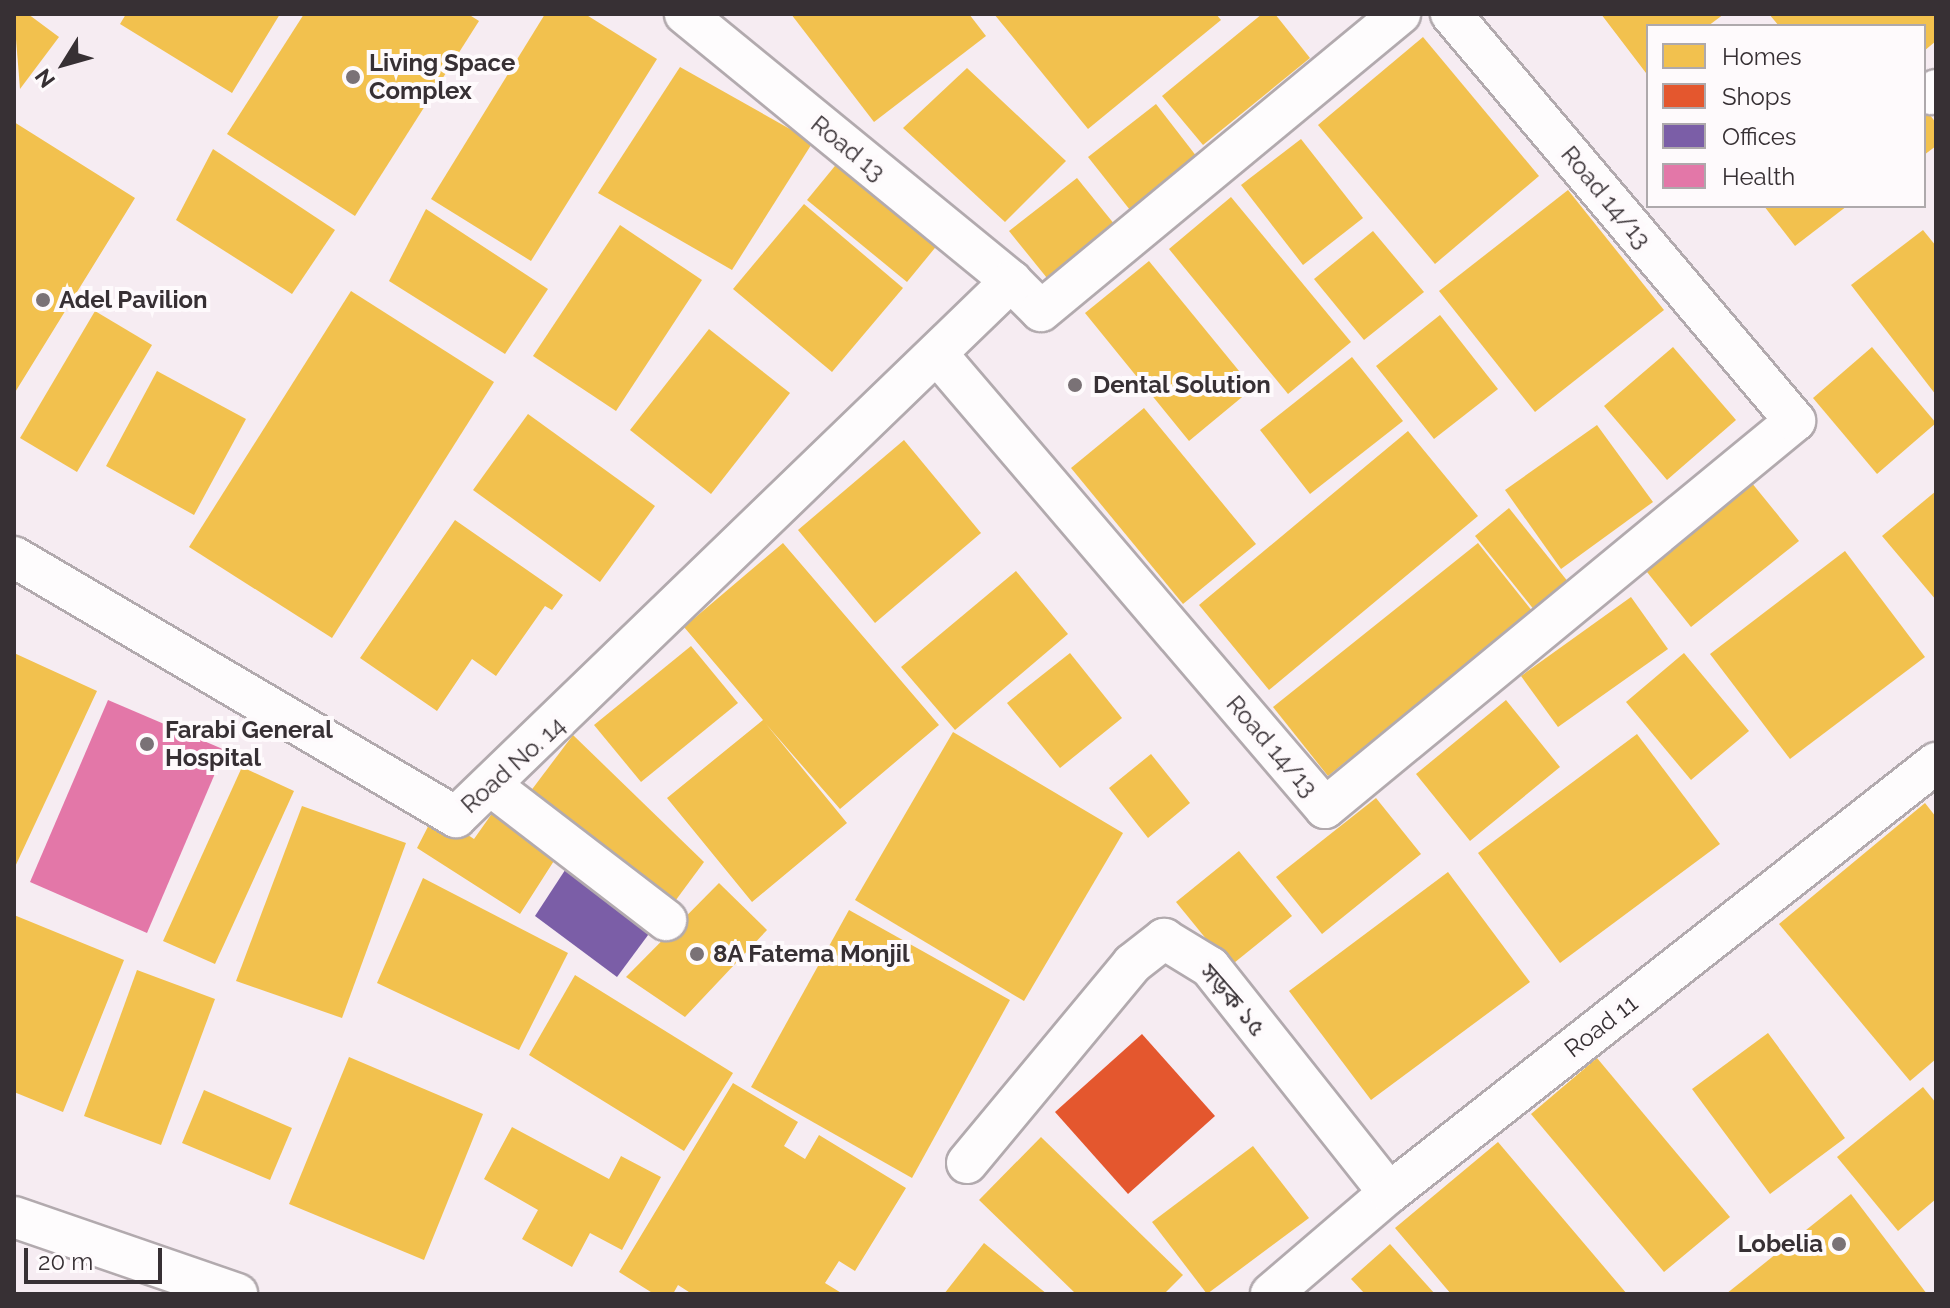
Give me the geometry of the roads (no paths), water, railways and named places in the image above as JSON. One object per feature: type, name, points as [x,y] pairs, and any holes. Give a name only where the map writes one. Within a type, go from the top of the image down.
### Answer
[{"type":"street","name":"Road 13","points":[[685,14],[1011,281]]},
{"type":"street","points":[[937,354],[1011,281],[1041,311],[1400,14]]},
{"type":"street","name":"Road 14/13","points":[[937,354],[1325,808],[1795,421],[1451,14]]},
{"type":"street","name":"Road No. 14","points":[[14,557],[456,817],[494,788],[937,354]]},
{"type":"street","name":"Road 11","points":[[1271,1294],[1389,1193],[1936,763]]},
{"type":"street","points":[[494,788],[666,920]]},
{"type":"street","name":"সড়ক ১৫","points":[[967,1163],[1132,964],[1164,939],[1210,967],[1389,1193]]},
{"type":"street","points":[[14,1217],[237,1294]]},
{"type":"place","name":"Living Space Complex","points":[[353,77]]},
{"type":"place","name":"Adel Pavilion","points":[[43,300]]},
{"type":"place","name":"Dental Solution","points":[[1075,385]]},
{"type":"place","name":"Farabi General Hospital","points":[[147,744]]},
{"type":"place","name":"8A Fatema Monjil","points":[[697,954]]},
{"type":"place","name":"Lobelia","points":[[1839,1244]]}]
